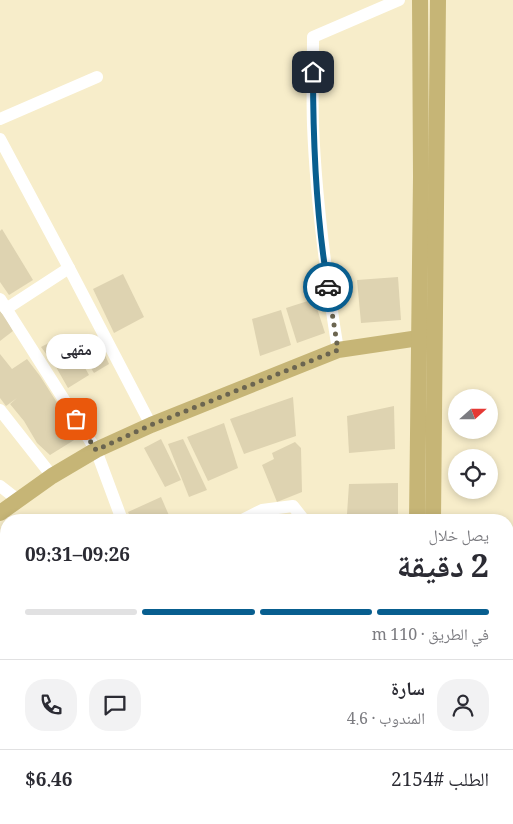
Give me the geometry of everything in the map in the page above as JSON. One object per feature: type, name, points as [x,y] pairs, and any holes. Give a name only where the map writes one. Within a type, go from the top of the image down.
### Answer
[{"type":"main road","points":[[420,0],[421,177],[433,514]]},
{"type":"main road","points":[[417,514],[427,339],[438,0]]},
{"type":"main road","points":[[0,513],[52,476],[96,450],[151,425],[338,350],[427,339]]},
{"type":"street","points":[[338,350],[326,280],[318,202],[313,125],[313,37],[399,0]]},
{"type":"street","points":[[0,119],[97,77]]},
{"type":"street","points":[[0,139],[151,425]]},
{"type":"street","points":[[69,268],[3,304],[96,450],[120,514]]},
{"type":"street","points":[[0,410],[52,476]]},
{"type":"street","points":[[0,486],[18,500]]},
{"type":"street","points":[[254,514],[262,510],[293,506],[299,514]]},
{"type":"building","points":[[2,229],[33,280],[9,295],[0,282],[0,231]]},
{"type":"building","points":[[123,274],[144,317],[114,333],[93,289]]},
{"type":"building","points":[[398,277],[401,320],[361,323],[357,280]]},
{"type":"building","points":[[314,299],[325,333],[297,343],[286,308]]},
{"type":"building","points":[[281,310],[291,345],[260,356],[252,319]]},
{"type":"building","points":[[2,311],[13,331],[0,341],[0,312]]},
{"type":"building","points":[[66,334],[89,375],[68,388],[56,367],[41,347]]},
{"type":"building","points":[[100,344],[109,364],[94,373],[82,354]]},
{"type":"building","points":[[0,354],[12,369],[27,359],[79,437],[50,455],[37,443],[24,421],[10,404],[17,398],[6,406],[0,398]]},
{"type":"building","points":[[293,397],[296,436],[244,454],[230,419]]},
{"type":"building","points":[[394,406],[395,449],[349,453],[347,416]]},
{"type":"building","points":[[224,423],[238,468],[208,481],[187,437]]},
{"type":"building","points":[[161,439],[181,480],[165,487],[144,448]]},
{"type":"building","points":[[183,439],[207,490],[189,497],[168,444]]},
{"type":"building","points":[[295,442],[301,448],[302,492],[277,502],[262,465],[274,459],[272,453]]},
{"type":"building","points":[[398,483],[398,514],[347,514],[349,484]]},
{"type":"building","points":[[161,497],[168,514],[129,514],[128,512]]},
{"type":"way so far","points":[[76,419],[96,450],[151,425],[338,350],[328,287]]},
{"type":"place","name":"مقهى","points":[[76,419]]},
{"type":"route","points":[[313,72],[313,125],[318,202],[328,287]]}]
